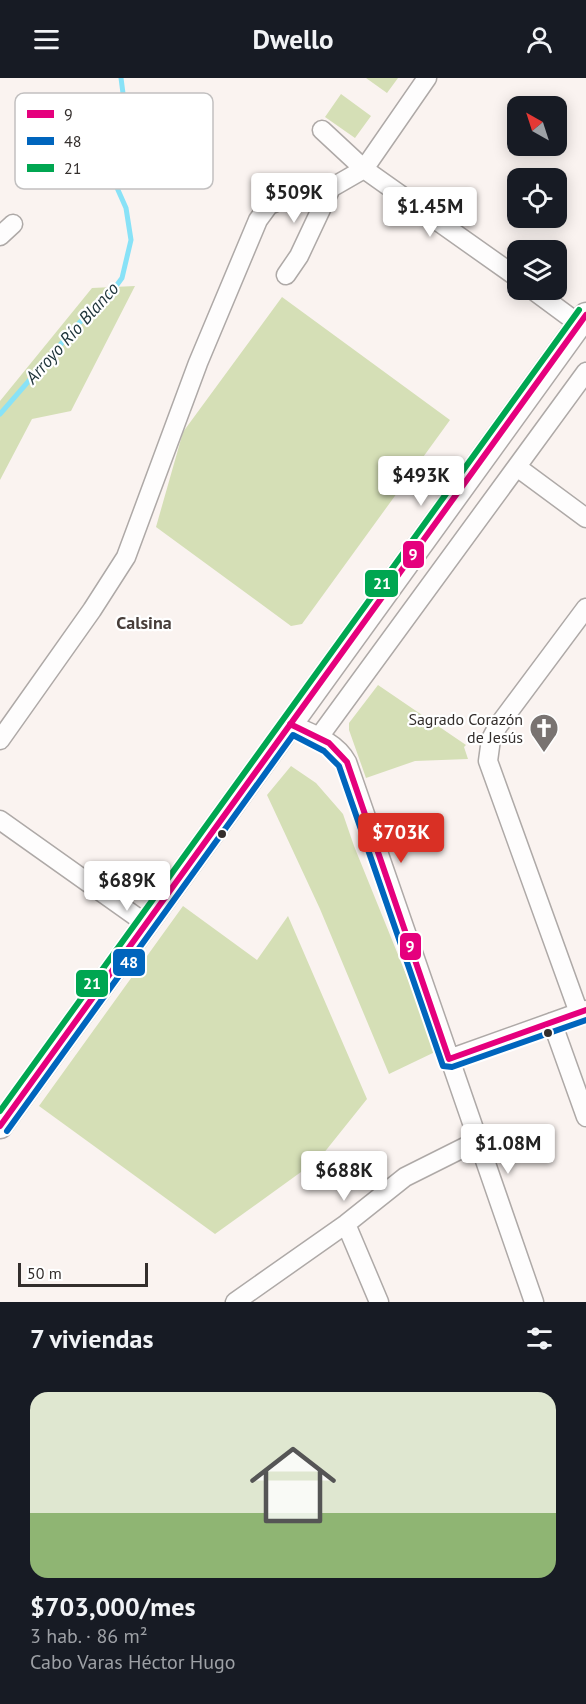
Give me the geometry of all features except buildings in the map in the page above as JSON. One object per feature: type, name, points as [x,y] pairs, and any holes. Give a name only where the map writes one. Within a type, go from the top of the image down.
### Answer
[{"type":"main road","points":[[0,1126],[583,320]]},
{"type":"street","points":[[0,741],[126,557],[198,363],[258,220],[268,205],[308,188],[331,188],[364,169],[427,78]]},
{"type":"street","points":[[322,130],[364,169],[507,270]]},
{"type":"street","points":[[286,275],[299,256],[331,188]]},
{"type":"street","points":[[550,300],[583,320]]},
{"type":"street","points":[[319,737],[586,372]]},
{"type":"street","points":[[517,467],[586,518]]},
{"type":"street","points":[[449,1059],[583,1012],[488,761],[491,739],[498,726],[586,608]]},
{"type":"street","points":[[290,724],[319,737],[337,749],[347,762],[534,1302]]},
{"type":"street","points":[[0,820],[145,923]]},
{"type":"street","points":[[552,1022],[586,1117]]},
{"type":"street","points":[[238,1301],[345,1224],[405,1177],[477,1142]]},
{"type":"street","points":[[345,1224],[379,1302]]},
{"type":"green space","points":[[366,78],[398,78],[387,93]]},
{"type":"green space","points":[[341,94],[371,116],[355,138],[325,117]]},
{"type":"green space","points":[[135,286],[71,411],[32,419],[0,480],[0,401],[92,288]]},
{"type":"green space","points":[[282,297],[450,420],[302,624],[291,626],[156,527],[183,432]]},
{"type":"green space","points":[[378,685],[466,745],[464,747],[468,759],[415,761],[366,778],[349,730],[349,723]]},
{"type":"green space","points":[[291,766],[316,783],[343,814],[437,1051],[389,1074],[320,909],[267,795]]},
{"type":"green space","points":[[183,906],[257,960],[288,916],[367,1099],[319,1159],[215,1234],[39,1106]]},
{"type":"waterway","name":"Arroyo Río Blanco","points":[[121,78],[123,93]]},
{"type":"waterway","name":"Arroyo Río Blanco","points":[[0,414],[80,322],[102,305],[122,278],[131,240],[126,208],[118,189]]},
{"type":"transit line","name":"21","points":[[0,1111],[579,310]]},
{"type":"transit line","name":"9","points":[[0,1126],[586,315]]},
{"type":"transit line","name":"9","points":[[290,724],[329,743],[347,762],[449,1059],[586,1010]]},
{"type":"transit line","name":"48","points":[[7,1131],[293,735],[324,751],[339,766],[443,1066],[452,1067],[586,1020]]},
{"type":"place","name":"Sagrado Corazón de Jesús","points":[[544,754]]},
{"type":"district","name":"Calsina","points":[[144,623]]}]
